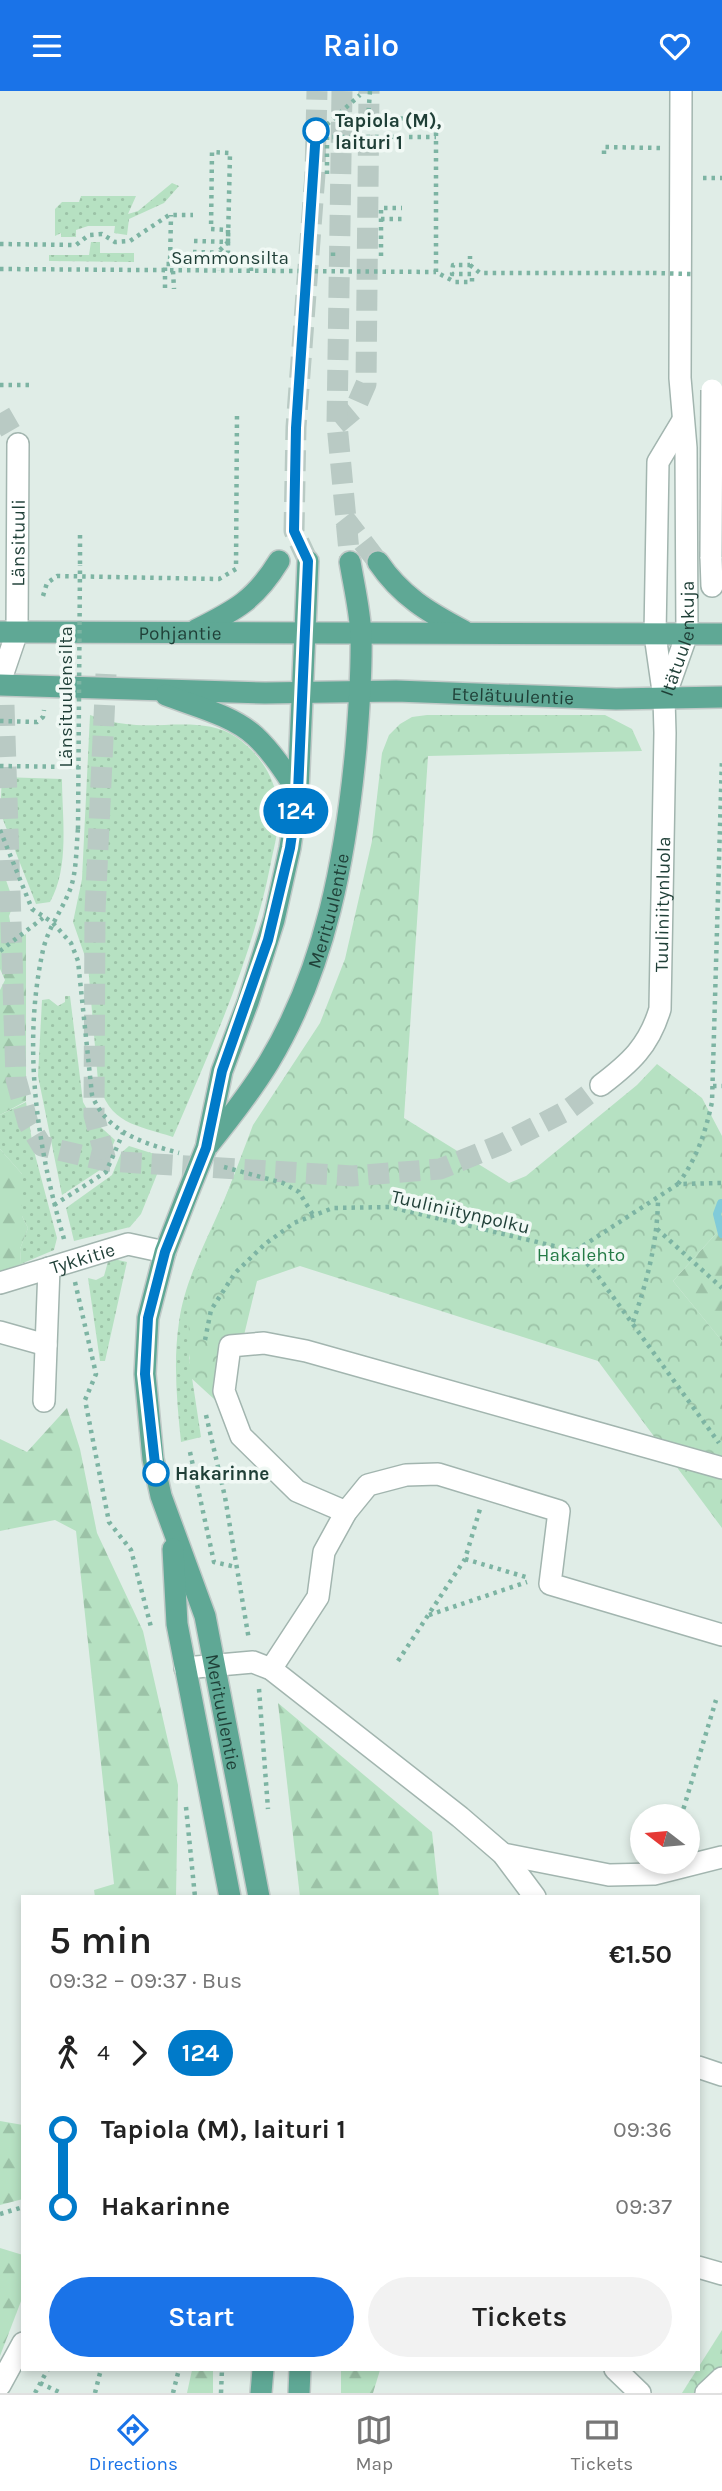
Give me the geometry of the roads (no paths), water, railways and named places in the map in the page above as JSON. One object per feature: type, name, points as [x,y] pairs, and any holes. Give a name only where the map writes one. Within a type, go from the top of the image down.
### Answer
[{"type":"main road","points":[[191,632],[238,609],[263,587],[279,561]]},
{"type":"main road","name":"Merituulentie","points":[[260,1895],[205,1616],[172,1529],[153,1459],[145,1374],[148,1318],[165,1252],[206,1148],[222,1071],[248,1002],[274,920],[290,848],[298,792],[308,561]]},
{"type":"main road","name":"Merituulentie","points":[[206,1148],[233,1115],[270,1061],[308,978],[337,890],[351,804],[360,692],[361,634],[350,562]]},
{"type":"main road","points":[[378,562],[393,585],[408,599],[466,632]]},
{"type":"main road","name":"Pohjantie","points":[[8,632],[361,634]]},
{"type":"main road","points":[[361,634],[722,634]]},
{"type":"main road","points":[[0,684],[302,692]]},
{"type":"main road","points":[[153,690],[235,723],[253,734],[276,759],[298,792]]},
{"type":"main road","name":"Etelätuulentie","points":[[302,692],[722,697]]},
{"type":"main road","name":"Merituulentie","points":[[172,1529],[177,1624],[230,1895]]},
{"type":"main road","points":[[261,2393],[263,2371]]},
{"type":"main road","points":[[299,2393],[300,2371]]},
{"type":"street","name":"Itätuulenkuja","points":[[664,698],[687,634],[686,448],[682,422],[681,91]]},
{"type":"street","points":[[712,390],[712,586]]},
{"type":"street","name":"Itätuulenkuja","points":[[664,698],[655,635],[658,462],[682,422]]},
{"type":"street","points":[[682,422],[722,422]]},
{"type":"street","name":"Länsituuli","points":[[0,684],[8,632],[18,444]]},
{"type":"street","name":"Tuuliniitynluola","points":[[601,1085],[632,1062],[644,1047],[660,1009],[664,698]]},
{"type":"street","name":"Tykkitie","points":[[0,1283],[128,1244],[165,1252]]},
{"type":"street","points":[[44,1401],[49,1268]]},
{"type":"street","points":[[0,1332],[46,1345]]},
{"type":"street","points":[[346,1512],[297,1491],[241,1436],[223,1391],[230,1346],[264,1343],[306,1351],[722,1468]]},
{"type":"street","points":[[262,1665],[318,1597],[324,1552],[346,1512],[368,1485],[406,1475],[438,1474],[559,1511],[551,1584],[722,1635]]},
{"type":"street","points":[[185,1668],[214,1664],[262,1665],[460,1817],[503,1854],[534,1895]]},
{"type":"street","points":[[503,1854],[609,1875],[654,1874],[722,1857]]},
{"type":"street","points":[[700,2068],[722,2075]]},
{"type":"street","points":[[700,2268],[722,2274]]},
{"type":"street","points":[[0,2385],[21,2347]]},
{"type":"street","points":[[617,2371],[640,2393]]},
{"type":"street","points":[[706,2393],[722,2378]]},
{"type":"waterway","points":[[721,1203],[717,1214],[722,1234]]},
{"type":"tunnel","points":[[308,561],[294,531],[296,427],[315,174],[317,91]]},
{"type":"tunnel","points":[[342,91],[337,424],[350,562]]},
{"type":"tunnel","points":[[337,424],[355,409],[366,384],[369,91]]},
{"type":"tunnel","points":[[0,413],[18,444]]},
{"type":"tunnel","points":[[344,518],[378,562]]},
{"type":"tunnel","points":[[3,674],[16,1079],[28,1123],[42,1146],[106,1161],[352,1176],[440,1169],[502,1144],[566,1111],[601,1085]]},
{"type":"tunnel","points":[[106,674],[95,912],[94,1115],[106,1161]]},
{"type":"place","name":"Tapiola (M), laituri 1","points":[[316,131]]},
{"type":"place","name":"Hakarinne","points":[[156,1473]]},
{"type":"park label","name":"Hakalehto","points":[[581,1254]]}]
